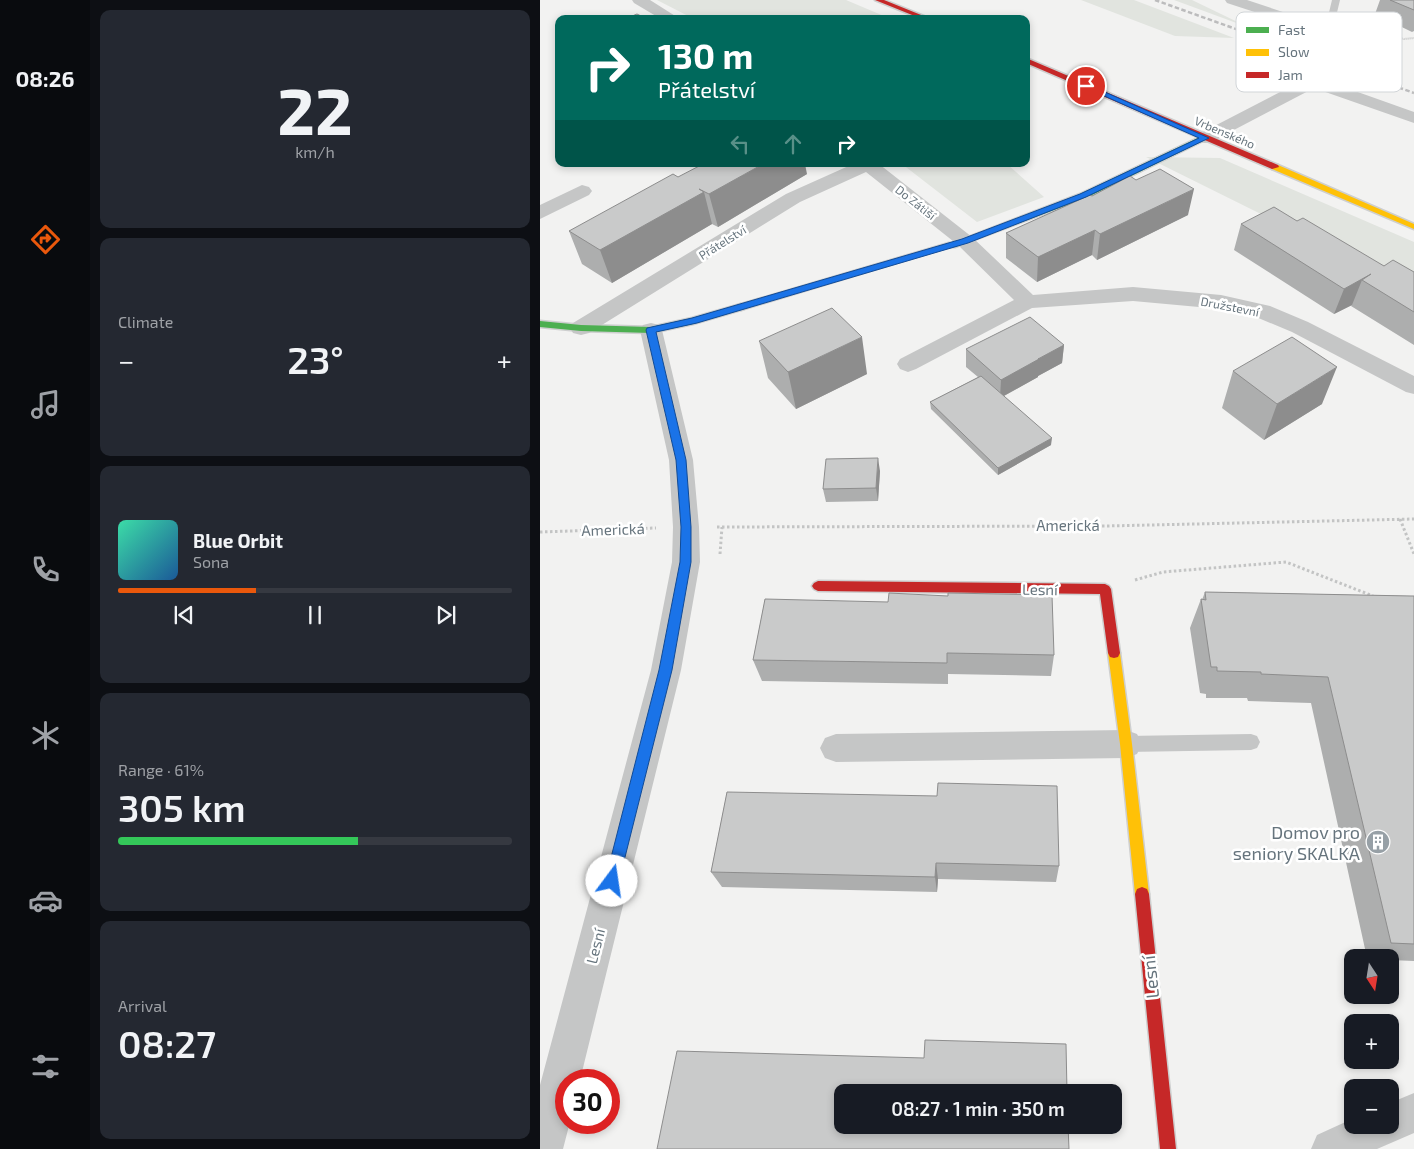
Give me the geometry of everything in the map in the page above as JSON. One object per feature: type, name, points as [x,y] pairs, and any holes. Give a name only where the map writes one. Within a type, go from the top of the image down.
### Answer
[{"type":"street","points":[[638,0],[666,15]]},
{"type":"street","points":[[878,0],[917,15]]},
{"type":"street","points":[[1232,0],[1269,12]]},
{"type":"street","name":"Vrbenského","points":[[1030,62],[1414,227]]},
{"type":"street","points":[[540,324],[581,328],[651,330],[693,320],[965,241],[1083,196],[1206,138],[1294,92]]},
{"type":"street","points":[[1341,92],[1414,118]]},
{"type":"street","name":"Přátelství","points":[[581,328],[794,198],[861,167]]},
{"type":"street","name":"Do Zátiší","points":[[872,167],[965,241]]},
{"type":"street","points":[[540,213],[582,191]]},
{"type":"street","points":[[965,241],[1028,302]]},
{"type":"street","name":"Družstevní","points":[[908,364],[1028,302],[1134,294],[1221,302],[1262,311],[1300,327],[1414,386]]},
{"type":"street","name":"Lesní","points":[[543,1149],[666,670],[684,571],[686,527],[681,460],[651,330]]},
{"type":"street","name":"Lesní","points":[[818,586],[1105,589],[1126,744],[1168,1149]]},
{"type":"street","points":[[836,748],[1126,744]]},
{"type":"street","points":[[1399,1119],[1414,1113]]},
{"type":"street","points":[[1331,1149],[1365,1134]]},
{"type":"lane","points":[[1126,744],[1251,742]]},
{"type":"path","points":[[1400,519],[1414,554]]},
{"type":"path","name":"Americká","points":[[722,527],[1106,526],[1414,519]]},
{"type":"path","name":"Americká","points":[[540,532],[686,527]]},
{"type":"path","points":[[1105,589],[1163,572],[1286,562],[1378,598]]},
{"type":"shaded area","points":[[657,0],[846,0],[882,15],[686,15]]},
{"type":"shaded area","points":[[1081,0],[1134,0],[1234,38],[1175,36]]},
{"type":"shaded area","points":[[1174,0],[1192,0],[1236,23]]},
{"type":"shaded area","points":[[1146,157],[1220,158],[1414,242],[1414,290]]},
{"type":"shaded area","points":[[906,167],[1010,167],[1044,197],[977,222]]},
{"type":"building","points":[[1390,0],[1414,0],[1414,10]]},
{"type":"building","points":[[697,167],[758,167],[709,194],[699,189],[704,192],[600,250],[569,231],[673,174],[678,177]]},
{"type":"building","points":[[1160,169],[1194,189],[1100,234],[1095,230],[1038,257],[1006,233],[1090,195],[1092,196],[1130,176],[1136,180]]},
{"type":"building","points":[[1274,207],[1297,221],[1303,218],[1384,266],[1393,260],[1414,272],[1414,312],[1362,280],[1371,274],[1344,289],[1241,224]]},
{"type":"building","points":[[832,308],[862,337],[788,372],[759,341]]},
{"type":"building","points":[[1030,317],[1064,345],[1001,380],[966,349]]},
{"type":"building","points":[[1292,337],[1337,367],[1277,404],[1233,371]]},
{"type":"building","points":[[981,376],[1052,438],[998,468],[930,402]]},
{"type":"building","points":[[878,458],[876,488],[823,489],[826,459]]},
{"type":"building","name":"Domov pro seniory SKALKA","points":[[1205,592],[1414,596],[1414,944],[1391,943],[1328,677],[1217,671],[1217,667],[1211,667],[1201,599],[1206,600]]},
{"type":"building","points":[[889,593],[948,596],[948,593],[1052,595],[1054,655],[947,653],[947,663],[753,660],[765,599],[888,602]]},
{"type":"building","points":[[938,783],[1057,786],[1059,866],[936,863],[935,877],[711,872],[727,792],[937,796]]},
{"type":"building","points":[[925,1040],[1066,1044],[1067,1084],[834,1084],[834,1134],[1068,1134],[1069,1149],[657,1149],[677,1051],[924,1058]]},
{"type":"railway","points":[[1155,0],[1236,29]]},
{"type":"railway","points":[[1402,89],[1414,93]]},
{"type":"traffic: fast","points":[[952,245],[1083,196],[1205,138]]},
{"type":"traffic: fast","points":[[540,324],[581,328],[651,330],[693,321],[741,307]]},
{"type":"traffic: slow","points":[[1275,167],[1414,227]]},
{"type":"traffic: slow","points":[[741,307],[952,245]]},
{"type":"traffic: slow","points":[[1114,653],[1142,894]]},
{"type":"traffic: jam","points":[[878,0],[917,15]]},
{"type":"traffic: jam","points":[[1030,62],[1275,167]]},
{"type":"traffic: jam","points":[[818,586],[1105,589],[1114,653]]},
{"type":"traffic: jam","points":[[1142,894],[1168,1149]]},
{"type":"place","name":"Domov pro seniory SKALKA","points":[[1378,842]]},
{"type":"route","points":[[612,881],[666,670],[686,562],[686,527],[681,460],[651,330],[693,320],[965,241],[1083,196],[1206,138],[1086,86]]}]
